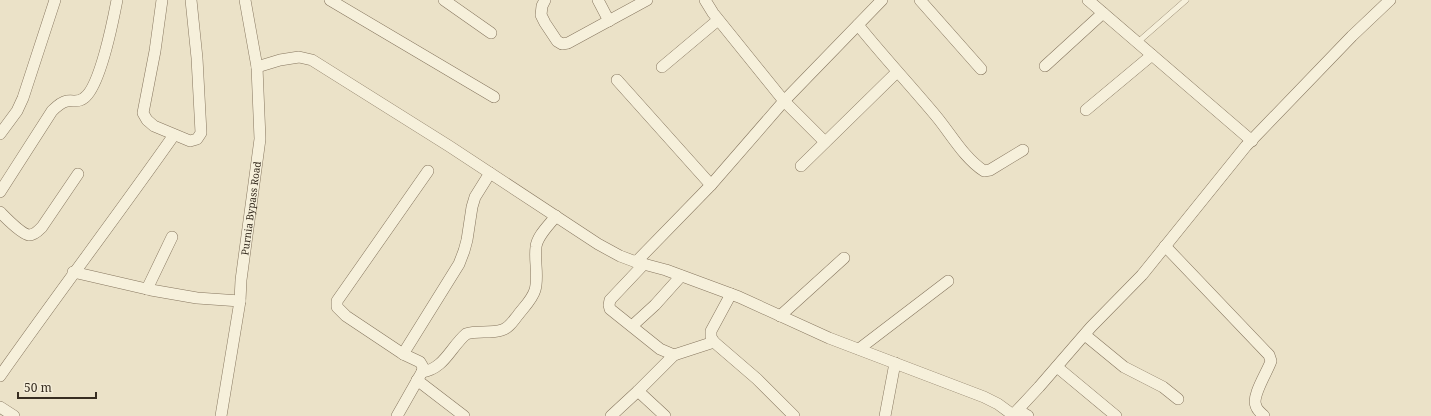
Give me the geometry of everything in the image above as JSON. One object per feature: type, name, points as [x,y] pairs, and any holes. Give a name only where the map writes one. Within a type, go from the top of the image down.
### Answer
[{"type":"street","points":[[0,134],[17,111],[55,0]]},
{"type":"street","points":[[0,192],[52,111],[58,105],[66,101],[79,102],[91,91],[108,40],[117,0]]},
{"type":"street","points":[[162,0],[155,51],[143,113],[147,120],[154,126],[190,141],[197,139],[201,133],[197,58],[191,0]]},
{"type":"street","name":"Purnia Bypass Road","points":[[222,416],[240,301],[241,280],[260,139],[257,67],[245,0]]},
{"type":"street","points":[[330,0],[494,97]]},
{"type":"street","points":[[444,0],[491,33]]},
{"type":"street","points":[[545,0],[542,6],[541,15],[557,41],[562,44],[568,43],[647,0]]},
{"type":"street","points":[[598,0],[609,21]]},
{"type":"street","points":[[704,0],[718,20],[784,101],[825,142]]},
{"type":"street","points":[[674,355],[660,349],[610,309],[608,305],[610,300],[640,263],[784,101],[882,0]]},
{"type":"street","points":[[920,0],[981,69]]},
{"type":"street","points":[[1088,0],[1252,141]]},
{"type":"street","points":[[1014,414],[1085,335],[1142,275],[1252,141],[1352,36],[1390,0]]},
{"type":"street","points":[[1045,66],[1103,13]]},
{"type":"street","points":[[662,67],[718,20]]},
{"type":"street","points":[[858,25],[936,116],[971,161],[984,171],[990,170],[1023,150]]},
{"type":"street","points":[[1086,110],[1152,55]]},
{"type":"street","points":[[257,67],[299,56],[312,60],[490,173],[598,244],[620,256],[731,294],[829,338],[984,397],[1014,414],[1028,416]]},
{"type":"street","points":[[801,166],[897,72]]},
{"type":"street","points":[[617,80],[710,185]]},
{"type":"street","points":[[0,376],[174,135]]},
{"type":"street","points":[[398,416],[423,367],[420,362],[403,354],[340,311],[337,307],[337,301],[428,171]]},
{"type":"street","points":[[403,354],[459,264],[467,240],[475,197],[490,173]]},
{"type":"street","points":[[0,212],[24,233],[30,235],[36,233],[42,227],[78,174]]},
{"type":"street","points":[[419,376],[438,366],[466,334],[472,332],[496,332],[504,330],[511,324],[531,299],[535,291],[536,247],[540,237],[556,216]]},
{"type":"street","points":[[147,289],[172,237]]},
{"type":"street","points":[[1165,246],[1269,354],[1271,361],[1258,391],[1255,402],[1256,406],[1264,416]]},
{"type":"street","points":[[780,316],[844,258]]},
{"type":"street","points":[[74,272],[147,289],[197,298],[240,301]]},
{"type":"street","points":[[632,326],[681,276]]},
{"type":"street","points":[[859,349],[948,281]]},
{"type":"street","points":[[731,294],[711,331],[711,337],[714,342],[757,379],[794,416]]},
{"type":"street","points":[[1085,335],[1124,367],[1163,387],[1178,399]]},
{"type":"street","points":[[611,416],[674,355],[714,342]]},
{"type":"street","points":[[886,416],[895,363]]},
{"type":"street","points":[[1057,367],[1116,416]]},
{"type":"street","points":[[419,376],[464,416]]},
{"type":"street","points":[[638,391],[665,416]]},
{"type":"street","points":[[0,407],[14,416]]},
{"type":"lane","points":[[1138,42],[1186,0]]}]
